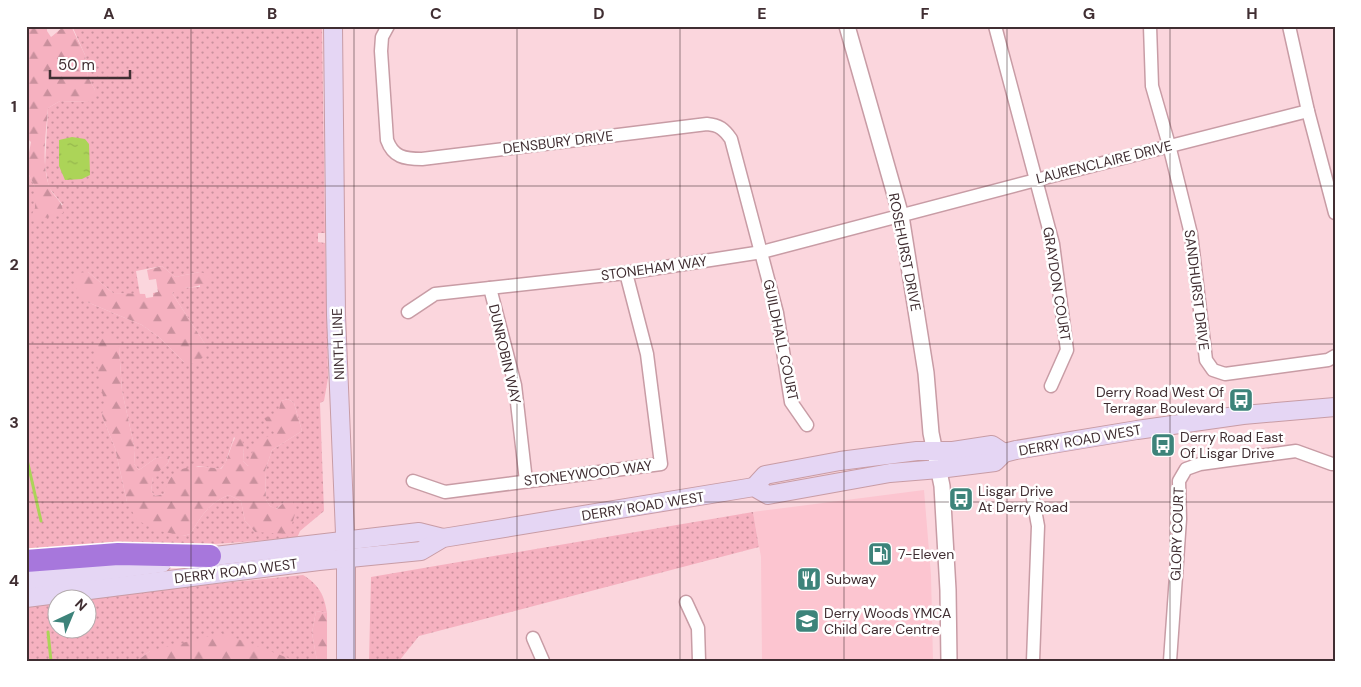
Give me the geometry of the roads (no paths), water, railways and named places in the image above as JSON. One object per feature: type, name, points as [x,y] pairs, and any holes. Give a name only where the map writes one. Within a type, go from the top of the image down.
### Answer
[{"type":"highway","points":[[26,561],[118,554],[210,556]]},
{"type":"main road","name":"NINTH LINE","points":[[333,26],[336,315],[346,550],[346,661]]},
{"type":"main road","name":"DERRY ROAD WEST","points":[[754,487],[768,495],[890,473],[995,462],[1004,453],[1147,428],[1243,415],[1335,407]]},
{"type":"main road","name":"DERRY ROAD WEST","points":[[26,598],[346,550],[419,532],[443,538],[754,487],[765,475],[840,462],[917,451],[953,452],[992,446],[1004,453]]},
{"type":"main road","name":"DERRY ROAD WEST","points":[[26,581],[210,556],[346,550]]},
{"type":"street","name":"DENSBURY DRIVE","points":[[388,26],[382,37],[381,51],[387,140],[392,151],[398,156],[422,159],[717,125],[731,139],[762,252]]},
{"type":"street","name":"ROSEHURST DRIVE","points":[[847,26],[901,216],[926,373],[931,432],[942,486],[947,567],[949,661]]},
{"type":"street","name":"GRAYDON COURT","points":[[995,26],[1053,244],[1067,350],[1051,386]]},
{"type":"street","name":"SANDHURST DRIVE","points":[[1150,26],[1152,86],[1169,145],[1190,234],[1206,360],[1213,370],[1225,374],[1328,360],[1335,356]]},
{"type":"street","points":[[1289,26],[1308,111],[1335,213]]},
{"type":"street","name":"LAURENCLAIRE DRIVE","points":[[901,216],[1169,145],[1308,111]]},
{"type":"street","name":"STONEHAM WAY","points":[[408,312],[435,294],[626,273],[762,252],[901,216]]},
{"type":"street","name":"GUILDHALL COURT","points":[[762,252],[778,313],[791,402],[807,425]]},
{"type":"street","name":"STONEYWOOD WAY","points":[[413,481],[445,492],[661,464],[647,354],[626,273]]},
{"type":"street","name":"DUNROBIN WAY","points":[[490,288],[515,385],[526,481]]},
{"type":"street","name":"GLORY COURT","points":[[1170,661],[1180,519],[1179,481],[1186,469],[1200,464],[1296,451],[1332,464]]},
{"type":"street","points":[[1033,500],[1038,526],[1033,661]]},
{"type":"street","points":[[686,602],[698,628],[699,661]]},
{"type":"street","points":[[533,638],[543,661]]},
{"type":"water","points":[[72,137],[85,139],[89,144],[90,175],[82,179],[65,180],[59,166],[59,140]]},
{"type":"waterway","points":[[26,455],[41,521]]},
{"type":"waterway","points":[[49,640],[51,661]]},
{"type":"place","name":"Derry Road West Of Terragar Boulevard","points":[[1241,400]]},
{"type":"place","name":"Derry Road East Of Lisgar Drive","points":[[1163,445]]},
{"type":"place","name":"Lisgar Drive At Derry Road","points":[[961,499]]},
{"type":"place","name":"7-Eleven","points":[[880,554]]},
{"type":"place","name":"Subway","points":[[809,579]]},
{"type":"place","name":"Derry Woods YMCA Child Care Centre","points":[[807,621]]}]
